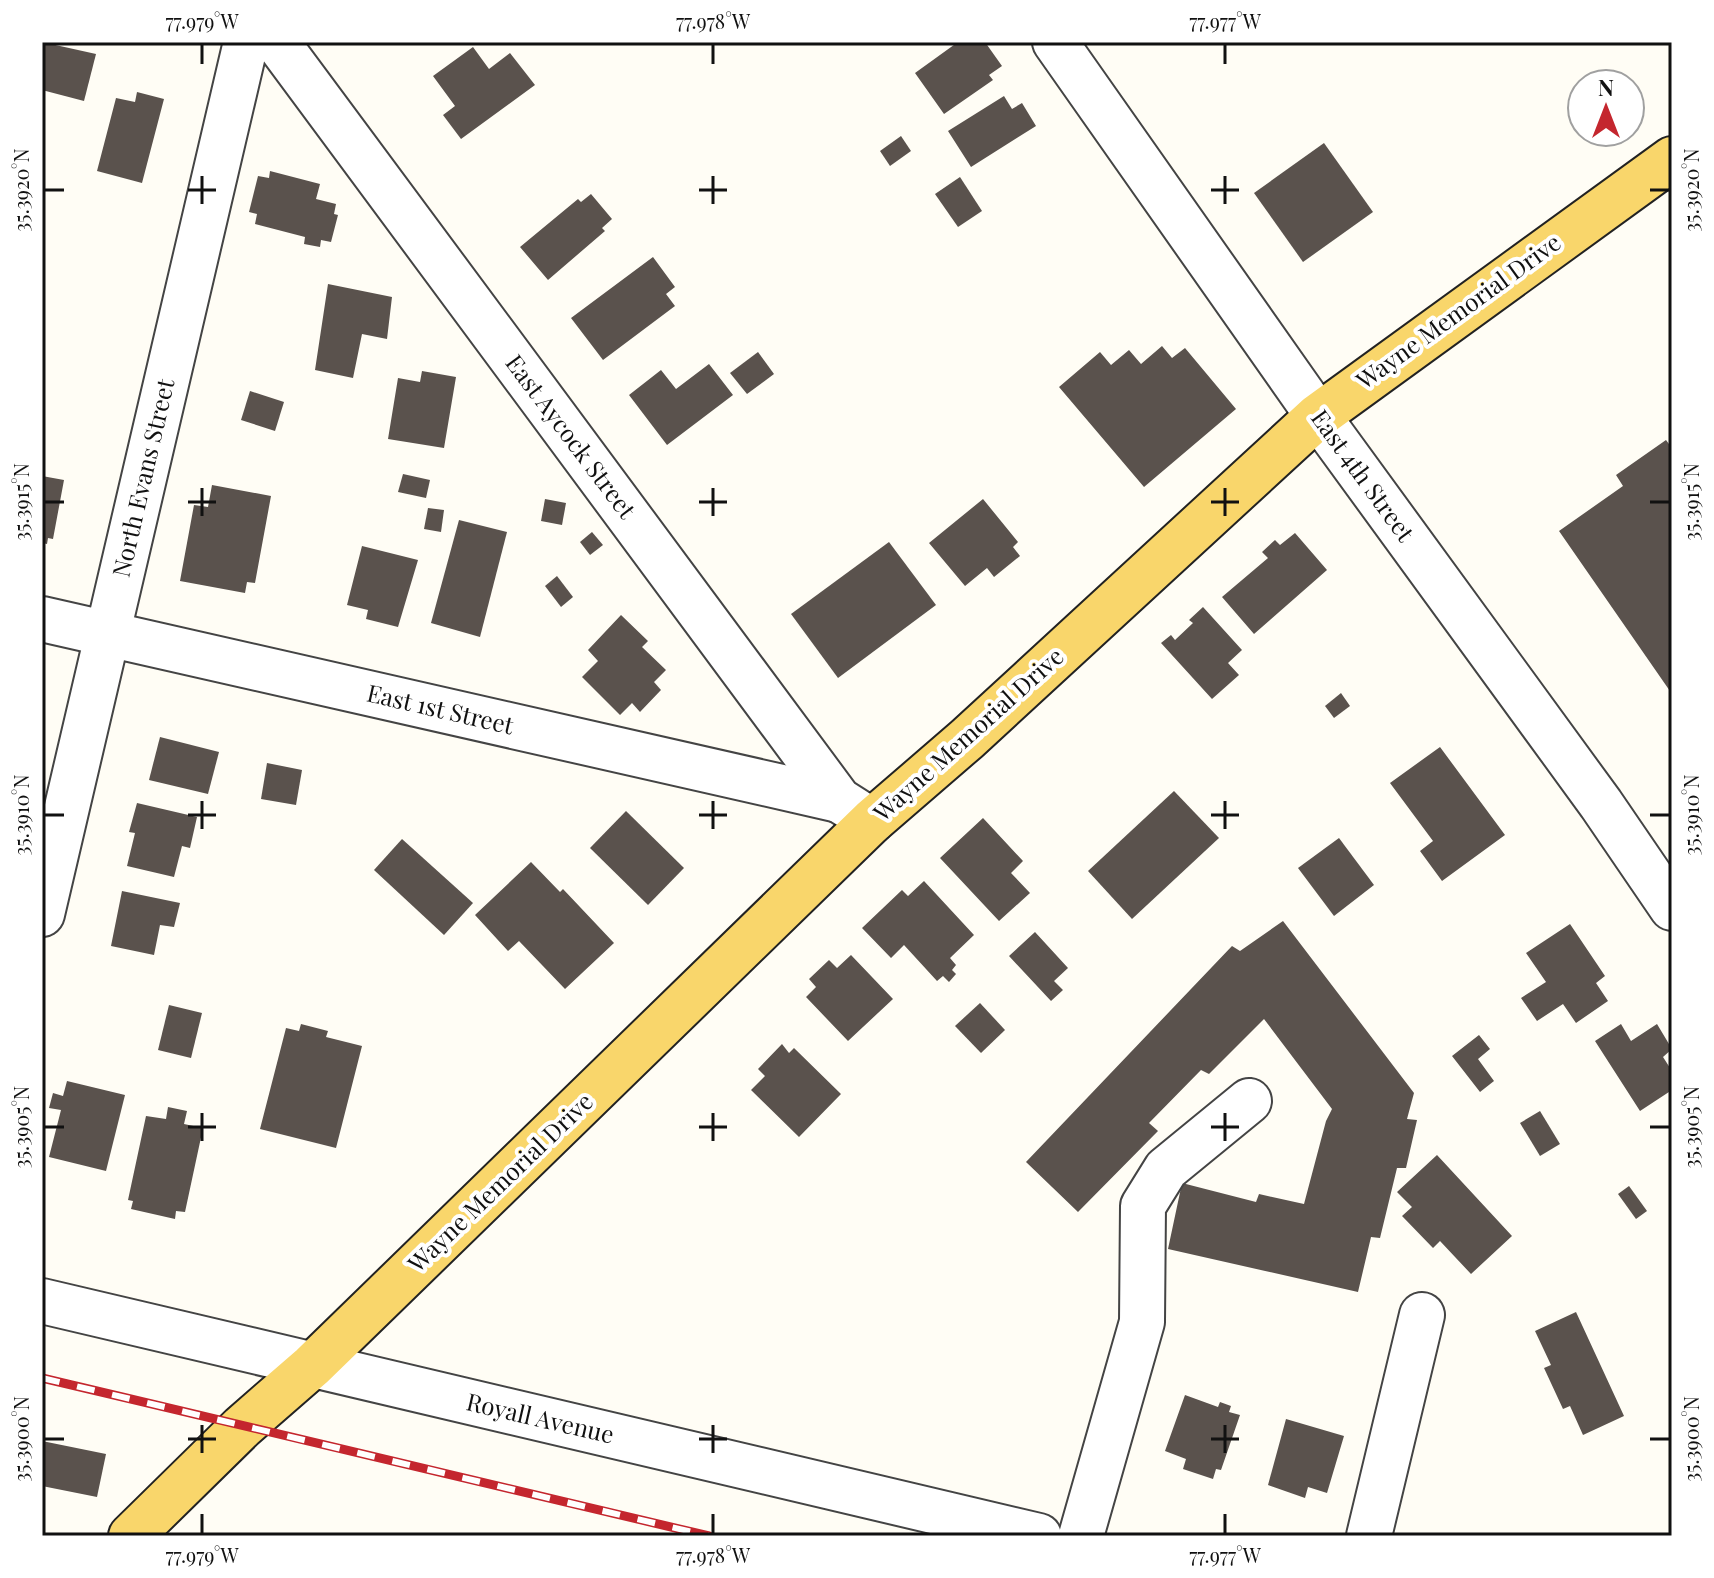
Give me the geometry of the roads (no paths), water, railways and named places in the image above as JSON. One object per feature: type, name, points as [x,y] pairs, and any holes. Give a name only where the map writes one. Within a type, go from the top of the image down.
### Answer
[{"type":"main road","name":"Wayne Memorial Drive","points":[[131,1536],[242,1427],[312,1366],[856,811],[967,739],[1318,416],[1672,159]]},
{"type":"street","name":"North Evans Street","points":[[42,914],[246,42]]},
{"type":"street","name":"East Aycock Street","points":[[277,42],[856,811]]},
{"type":"street","name":"East 4th Street","points":[[1055,42],[1318,416],[1592,791],[1672,908]]},
{"type":"street","name":"East 1st Street","points":[[42,619],[856,811]]},
{"type":"street","points":[[1081,1536],[1142,1322],[1143,1206],[1166,1169],[1249,1101]]},
{"type":"street","name":"Royall Avenue","points":[[42,1301],[1039,1536]]},
{"type":"street","points":[[1369,1536],[1422,1315]]},
{"type":"railway","points":[[42,1378],[709,1536]]}]
